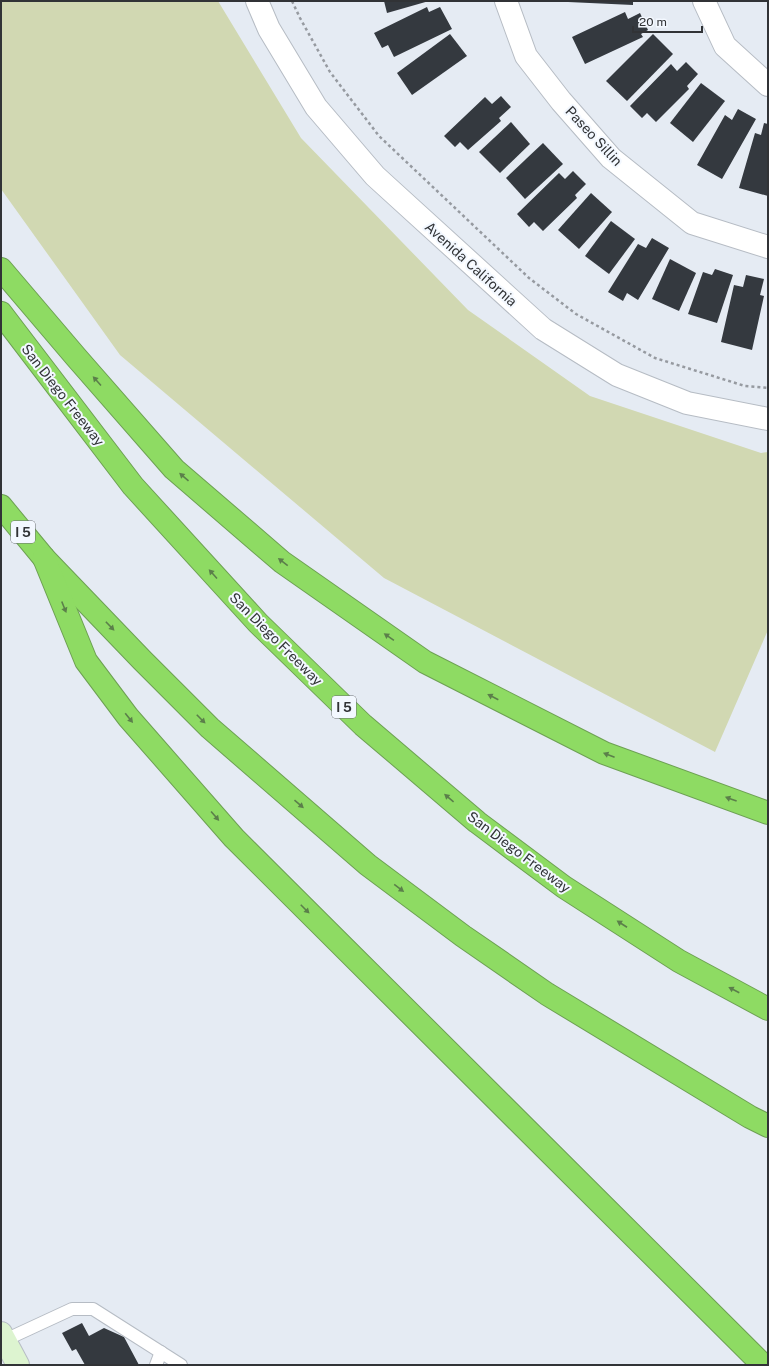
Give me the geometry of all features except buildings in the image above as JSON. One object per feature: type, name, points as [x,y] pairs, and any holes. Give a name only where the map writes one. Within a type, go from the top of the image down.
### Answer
[{"type":"highway","points":[[1,269],[174,469],[282,562],[425,662],[604,754],[768,813]]},
{"type":"highway","name":"San Diego Freeway","points":[[1,313],[133,486],[258,623],[362,725],[476,822],[564,887],[679,961],[768,1009]]},
{"type":"highway","name":"I 5","points":[[1,506],[44,558],[210,728],[368,865],[463,936],[547,994],[750,1117],[768,1126]]},
{"type":"highway","points":[[44,558],[86,661],[128,717],[234,838],[763,1365]]},
{"type":"main road","points":[[3,1336],[18,1365]]},
{"type":"street","name":"Avenida California","points":[[257,1],[269,29],[316,107],[375,176],[543,329],[617,375],[686,403],[768,419]]},
{"type":"street","name":"Paseo Sillin","points":[[506,1],[526,56],[561,101],[611,158],[692,223],[768,246]]},
{"type":"street","points":[[704,1],[725,46],[768,85]]},
{"type":"lane","points":[[3,1336],[72,1309],[93,1309],[181,1365]]},
{"type":"lane","points":[[156,1365],[161,1352]]},
{"type":"path","points":[[292,1],[330,72],[379,136],[529,278],[576,314],[655,358],[745,386],[768,388]]},
{"type":"green space","points":[[1,1],[218,1],[301,138],[468,310],[590,396],[761,453],[768,452],[768,630],[715,752],[384,578],[120,355],[1,189]]}]
